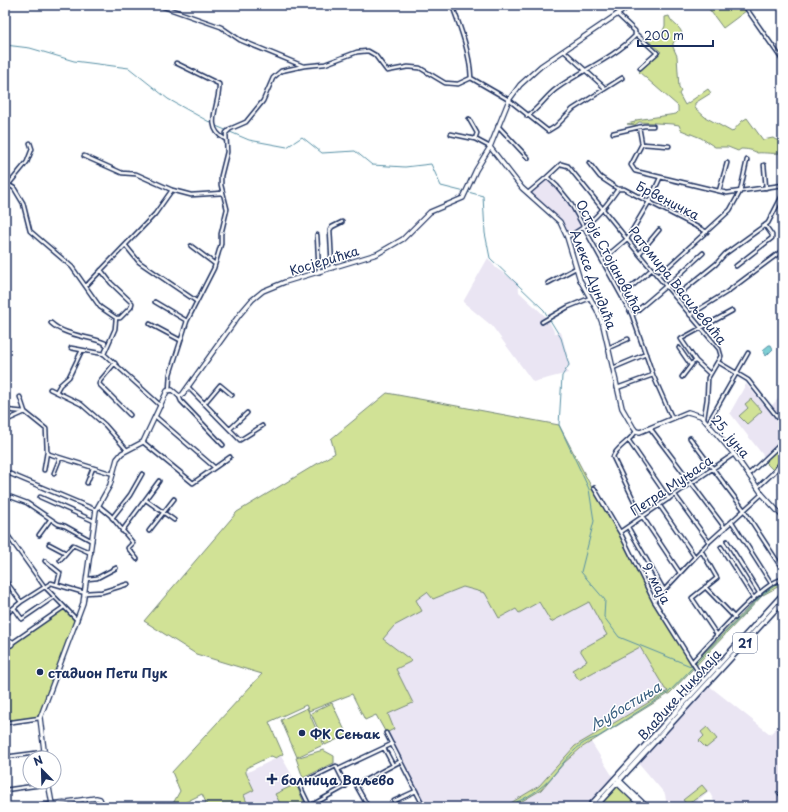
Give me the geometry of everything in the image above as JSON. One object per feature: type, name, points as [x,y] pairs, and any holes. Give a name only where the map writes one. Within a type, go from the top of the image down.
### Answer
[{"type":"main road","name":"Владике Николаја","points":[[595,807],[704,681],[783,594]]},
{"type":"main road","name":"Владике Николаја","points":[[589,807],[708,685],[783,601]]},
{"type":"street","points":[[158,5],[201,22],[221,27],[240,40],[304,66]]},
{"type":"street","points":[[452,5],[471,66],[471,78]]},
{"type":"street","points":[[610,5],[621,12]]},
{"type":"street","name":"Косјерићка","points":[[179,396],[189,388],[218,344],[252,300],[263,291],[285,282],[377,254],[403,239],[430,212],[459,201],[465,196],[476,170],[490,147],[509,100],[531,74],[631,5]]},
{"type":"street","points":[[744,5],[783,61]]},
{"type":"street","points":[[617,14],[635,31],[636,34],[657,52],[657,54],[640,68]]},
{"type":"street","points":[[527,116],[534,112],[553,91],[585,70],[615,54],[636,34]]},
{"type":"street","points":[[44,750],[40,718],[77,620],[85,593],[96,510],[108,490],[114,474],[117,459],[127,451],[143,442],[162,406],[169,390],[170,374],[187,321],[215,264],[226,219],[227,208],[221,176],[227,152],[225,139],[226,133],[230,129],[246,122],[263,101],[273,78],[281,71],[304,66],[325,64],[357,52],[368,51],[375,55],[387,71],[408,67],[420,68],[445,83],[458,84],[471,78]]},
{"type":"street","points":[[564,51],[605,88]]},
{"type":"street","points":[[176,64],[219,84],[214,127],[217,135],[225,139]]},
{"type":"street","points":[[471,78],[509,100],[546,131],[549,131],[573,109],[622,78]]},
{"type":"street","points":[[599,83],[600,91]]},
{"type":"street","points":[[469,119],[477,133],[475,140]]},
{"type":"street","points":[[498,126],[528,158]]},
{"type":"street","points":[[613,133],[640,127],[653,126]]},
{"type":"street","points":[[640,127],[642,144],[632,163],[632,167],[635,171],[720,191],[740,192],[783,185]]},
{"type":"street","points":[[451,134],[475,140],[490,147]]},
{"type":"street","points":[[9,184],[27,162],[32,149],[30,143]]},
{"type":"street","points":[[642,144],[669,146]]},
{"type":"street","name":"Алексе Дундића","points":[[490,147],[528,193],[559,220],[567,237],[576,268],[602,325],[624,413],[636,431]]},
{"type":"street","points":[[84,156],[122,173],[136,174],[172,190],[192,195],[223,193]]},
{"type":"street","points":[[658,276],[730,210],[740,192],[747,160]]},
{"type":"street","name":"Брвеничка","points":[[589,163],[600,177],[618,189],[624,189],[707,232]]},
{"type":"street","points":[[720,191],[727,163]]},
{"type":"street","name":"Ратомира Васиљевића","points":[[548,177],[562,164],[567,164],[639,254],[721,351],[721,356],[710,374]]},
{"type":"street","points":[[764,165],[766,188]]},
{"type":"street","points":[[528,193],[548,177]]},
{"type":"street","name":"Остоје Стојановића","points":[[548,177],[561,191],[584,228],[632,315],[653,375],[672,418]]},
{"type":"street","points":[[602,260],[627,239],[649,202],[660,178]]},
{"type":"street","points":[[5,183],[9,184],[23,203],[30,231],[72,267],[100,307],[116,318],[120,318],[131,307],[132,303],[110,283],[101,270]]},
{"type":"street","points":[[567,237],[584,228],[604,210],[618,189]]},
{"type":"street","points":[[86,286],[126,246],[155,214],[172,190]]},
{"type":"street","points":[[675,297],[716,264],[725,254],[765,225],[769,221],[783,194]]},
{"type":"street","points":[[332,268],[330,230],[332,227],[342,222]]},
{"type":"street","points":[[736,266],[772,238],[772,235],[765,225]]},
{"type":"street","points":[[639,254],[659,230]]},
{"type":"street","points":[[317,235],[319,272]]},
{"type":"street","points":[[126,246],[140,262],[196,301]]},
{"type":"street","points":[[191,246],[215,264]]},
{"type":"street","points":[[690,315],[727,292],[783,250]]},
{"type":"street","points":[[632,315],[703,253]]},
{"type":"street","points":[[548,283],[576,268]]},
{"type":"street","points":[[622,296],[652,269]]},
{"type":"street","points":[[542,322],[568,307],[590,298]]},
{"type":"street","points":[[155,302],[187,321]]},
{"type":"street","points":[[704,418],[707,399],[707,381],[710,374],[696,361],[680,339],[732,311]]},
{"type":"street","points":[[104,353],[115,329],[116,318]]},
{"type":"street","points":[[51,324],[84,338],[96,339],[105,343],[104,353]]},
{"type":"street","points":[[150,324],[180,340]]},
{"type":"street","points":[[608,348],[628,339]]},
{"type":"street","points":[[71,348],[104,353],[162,406]]},
{"type":"street","points":[[678,348],[692,364]]},
{"type":"street","points":[[56,392],[60,385],[69,377],[82,350]]},
{"type":"street","points":[[708,423],[748,353]]},
{"type":"street","points":[[613,368],[646,354]]},
{"type":"street","points":[[682,377],[696,361]]},
{"type":"street","points":[[718,362],[748,380],[783,424]]},
{"type":"street","points":[[115,363],[99,383],[130,415]]},
{"type":"street","points":[[617,388],[653,375]]},
{"type":"street","points":[[204,404],[220,385],[232,395]]},
{"type":"street","points":[[189,388],[241,440],[262,426]]},
{"type":"street","points":[[50,389],[81,404],[105,425],[127,451]]},
{"type":"street","points":[[169,390],[179,396],[181,401],[223,445]]},
{"type":"street","points":[[20,396],[25,412],[47,430],[47,452],[44,470]]},
{"type":"street","points":[[5,410],[25,412]]},
{"type":"street","points":[[5,421],[25,412]]},
{"type":"street","name":"25. јуна","points":[[636,431],[640,432],[690,412],[704,418],[750,474],[762,494],[782,514]]},
{"type":"street","points":[[230,429],[247,413]]},
{"type":"street","points":[[156,417],[214,467]]},
{"type":"street","points":[[650,428],[691,485],[725,528]]},
{"type":"street","points":[[636,431],[629,441],[616,452],[613,457],[643,517],[680,573]]},
{"type":"street","points":[[690,438],[744,510],[783,570]]},
{"type":"street","points":[[629,441],[669,499]]},
{"type":"street","points":[[143,442],[191,482],[196,482],[214,467],[230,457]]},
{"type":"street","points":[[750,474],[783,442]]},
{"type":"street","points":[[47,452],[60,458],[114,474]]},
{"type":"street","name":"Петра Муњаса","points":[[620,532],[691,485],[734,454]]},
{"type":"street","points":[[54,473],[60,458]]},
{"type":"street","points":[[758,488],[774,472],[783,460]]},
{"type":"street","points":[[87,483],[93,468]]},
{"type":"street","points":[[8,474],[96,510]]},
{"type":"street","points":[[112,518],[130,495],[142,474]]},
{"type":"street","points":[[122,531],[159,482]]},
{"type":"street","name":"9. маја","points":[[594,488],[620,532],[654,601],[704,681],[708,685]]},
{"type":"street","points":[[654,601],[709,542],[762,494]]},
{"type":"street","points":[[675,495],[709,542]]},
{"type":"street","points":[[11,497],[27,503],[50,520],[92,541]]},
{"type":"street","points":[[40,497],[94,522]]},
{"type":"street","points":[[149,531],[174,499]]},
{"type":"street","points":[[146,500],[174,520]]},
{"type":"street","points":[[98,505],[112,518],[133,543],[128,548],[137,559]]},
{"type":"street","points":[[660,506],[696,557]]},
{"type":"street","points":[[39,535],[50,520]]},
{"type":"street","points":[[732,522],[771,583]]},
{"type":"street","points":[[628,527],[664,590]]},
{"type":"street","points":[[9,537],[44,586],[77,620]]},
{"type":"street","points":[[728,541],[760,594]]},
{"type":"street","points":[[50,544],[66,553]]},
{"type":"street","points":[[60,560],[74,545],[91,553]]},
{"type":"street","points":[[720,547],[754,599]]},
{"type":"street","points":[[701,550],[717,577],[692,597],[717,635]]},
{"type":"street","points":[[45,561],[60,573],[57,584]]},
{"type":"street","points":[[87,579],[97,578],[116,568]]},
{"type":"street","points":[[692,662],[717,635],[771,583],[783,579]]},
{"type":"street","points":[[5,580],[21,602]]},
{"type":"street","points":[[5,615],[44,586],[51,583],[85,593],[102,592],[128,584]]},
{"type":"street","points":[[705,588],[735,618]]},
{"type":"street","points":[[14,608],[22,619],[54,597]]},
{"type":"street","points":[[5,648],[64,607]]},
{"type":"street","points":[[5,633],[6,637],[12,643]]},
{"type":"street","points":[[8,645],[9,640]]},
{"type":"street","points":[[5,723],[40,718]]},
{"type":"street","points":[[386,733],[424,807]]},
{"type":"street","points":[[339,769],[392,744]]},
{"type":"street","points":[[384,748],[393,765]]},
{"type":"street","points":[[5,757],[22,755]]},
{"type":"street","points":[[366,803],[357,787],[358,784],[401,761]]},
{"type":"street","points":[[333,766],[336,766],[339,769],[346,787],[310,806],[299,784],[333,766]]},
{"type":"street","points":[[617,780],[642,807]]},
{"type":"street","points":[[617,780],[647,807]]},
{"type":"street","points":[[5,790],[22,787]]},
{"type":"street","points":[[50,790],[52,804]]},
{"type":"street","points":[[397,807],[394,801],[416,791]]},
{"type":"street","points":[[33,807],[96,798],[102,802],[103,807]]},
{"type":"street","points":[[84,800],[88,807]]},
{"type":"shaded area","points":[[546,178],[550,179],[570,202],[584,228],[567,237],[561,224],[528,193]]},
{"type":"shaded area","points":[[488,258],[496,268],[518,283],[519,292],[547,318],[555,333],[561,332],[570,366],[566,367],[568,373],[533,382],[492,326],[463,302]]},
{"type":"shaded area","points":[[746,384],[783,427],[783,442],[766,459],[730,413]]},
{"type":"shaded area","points":[[387,393],[559,425],[592,488],[620,532],[669,692],[588,740],[591,742],[615,780],[589,807],[424,807],[362,687],[196,654],[144,621],[237,512],[335,453],[331,439]]},
{"type":"shaded area","points":[[783,394],[783,420],[771,406]]},
{"type":"shaded area","points":[[708,685],[770,734],[783,722],[783,807],[717,807],[709,791],[690,807],[667,807],[665,794],[637,761]]},
{"type":"shaded area","name":"болница Ваљево","points":[[281,756],[310,807],[239,807],[247,803],[243,795],[246,773]]},
{"type":"green space","points":[[706,5],[741,5],[746,11],[723,28]]},
{"type":"green space","points":[[669,16],[680,29],[682,34],[673,43],[673,47],[677,56],[679,88],[681,91],[679,94],[685,105],[708,89],[711,93],[695,103],[695,108],[705,117],[732,132],[742,121],[747,118],[763,140],[773,138],[776,140],[783,139],[783,152],[757,153],[747,149],[741,149],[738,151],[728,147],[715,147],[701,138],[681,130],[679,125],[639,122],[635,125],[627,124],[635,122],[636,120],[676,114],[678,112],[678,106],[639,72],[661,52],[645,38],[650,35],[655,37],[661,35],[665,26],[665,17]]},
{"type":"green space","points":[[387,393],[559,425],[592,488],[620,532],[654,601],[692,662],[691,666],[762,594],[774,585],[783,582],[783,584],[763,595],[670,693],[581,748],[564,763],[541,790],[512,807],[504,807],[539,786],[575,746],[668,691],[665,689],[640,647],[579,680],[572,670],[587,661],[580,650],[607,635],[589,602],[551,622],[539,602],[519,613],[516,609],[499,618],[485,593],[463,587],[433,599],[427,592],[416,600],[422,611],[394,626],[383,639],[412,661],[396,669],[413,703],[388,714],[394,729],[386,733],[376,715],[365,720],[352,694],[309,711],[306,705],[269,722],[283,754],[276,758],[271,756],[246,768],[246,773],[254,790],[244,795],[247,803],[239,807],[208,807],[202,794],[182,804],[180,807],[171,807],[180,791],[172,772],[262,674],[196,654],[144,621],[237,512],[335,453],[331,439]]},
{"type":"green space","points":[[751,399],[762,411],[747,424],[739,416],[748,408],[745,404]]},
{"type":"green space","points":[[783,444],[783,458],[774,471],[765,462]]},
{"type":"green space","name":"стадион Пети Пук","points":[[64,607],[77,620],[40,718],[5,723],[5,651],[8,645],[11,645]]},
{"type":"green space","points":[[332,703],[347,735],[325,745],[311,713]]},
{"type":"green space","name":"ФК Сењак","points":[[307,708],[323,745],[297,757],[281,720]]},
{"type":"green space","points":[[707,727],[717,739],[706,748],[699,741],[704,736],[701,732]]},
{"type":"green space","points":[[323,750],[334,756],[334,763],[303,778],[296,758]]},
{"type":"green space","points":[[617,783],[642,807],[595,807]]},
{"type":"green space","points":[[296,784],[306,807],[282,807],[275,794]]},
{"type":"green space","points":[[702,785],[707,791],[687,805],[683,800]]},
{"type":"water","points":[[771,345],[773,349],[766,356],[763,350]]},
{"type":"waterway","points":[[5,45],[30,48],[74,61],[129,68],[168,99],[213,124]]},
{"type":"waterway","points":[[216,126],[249,140],[287,147],[302,137],[322,153],[355,151],[372,165],[405,167],[431,164],[441,186],[465,192]]},
{"type":"waterway","points":[[468,192],[483,196],[485,233],[490,258],[544,310],[548,317]]},
{"type":"waterway","points":[[550,320],[561,338],[569,365],[562,376],[559,425],[589,489],[594,521],[581,572],[605,600],[604,617],[619,637],[693,667]]},
{"type":"waterway","name":"Љубостиња","points":[[695,664],[763,594],[776,585],[783,583]]},
{"type":"waterway","name":"Љубостиња","points":[[507,807],[529,796],[540,788],[580,745],[598,737],[669,692],[693,667]]},
{"type":"railway","points":[[777,792],[783,799]]},
{"type":"place","name":"стадион Пети Пук","points":[[40,672]]},
{"type":"place","name":"ФК Сењак","points":[[302,733]]},
{"type":"place","name":"болница Ваљево","points":[[272,779]]}]
